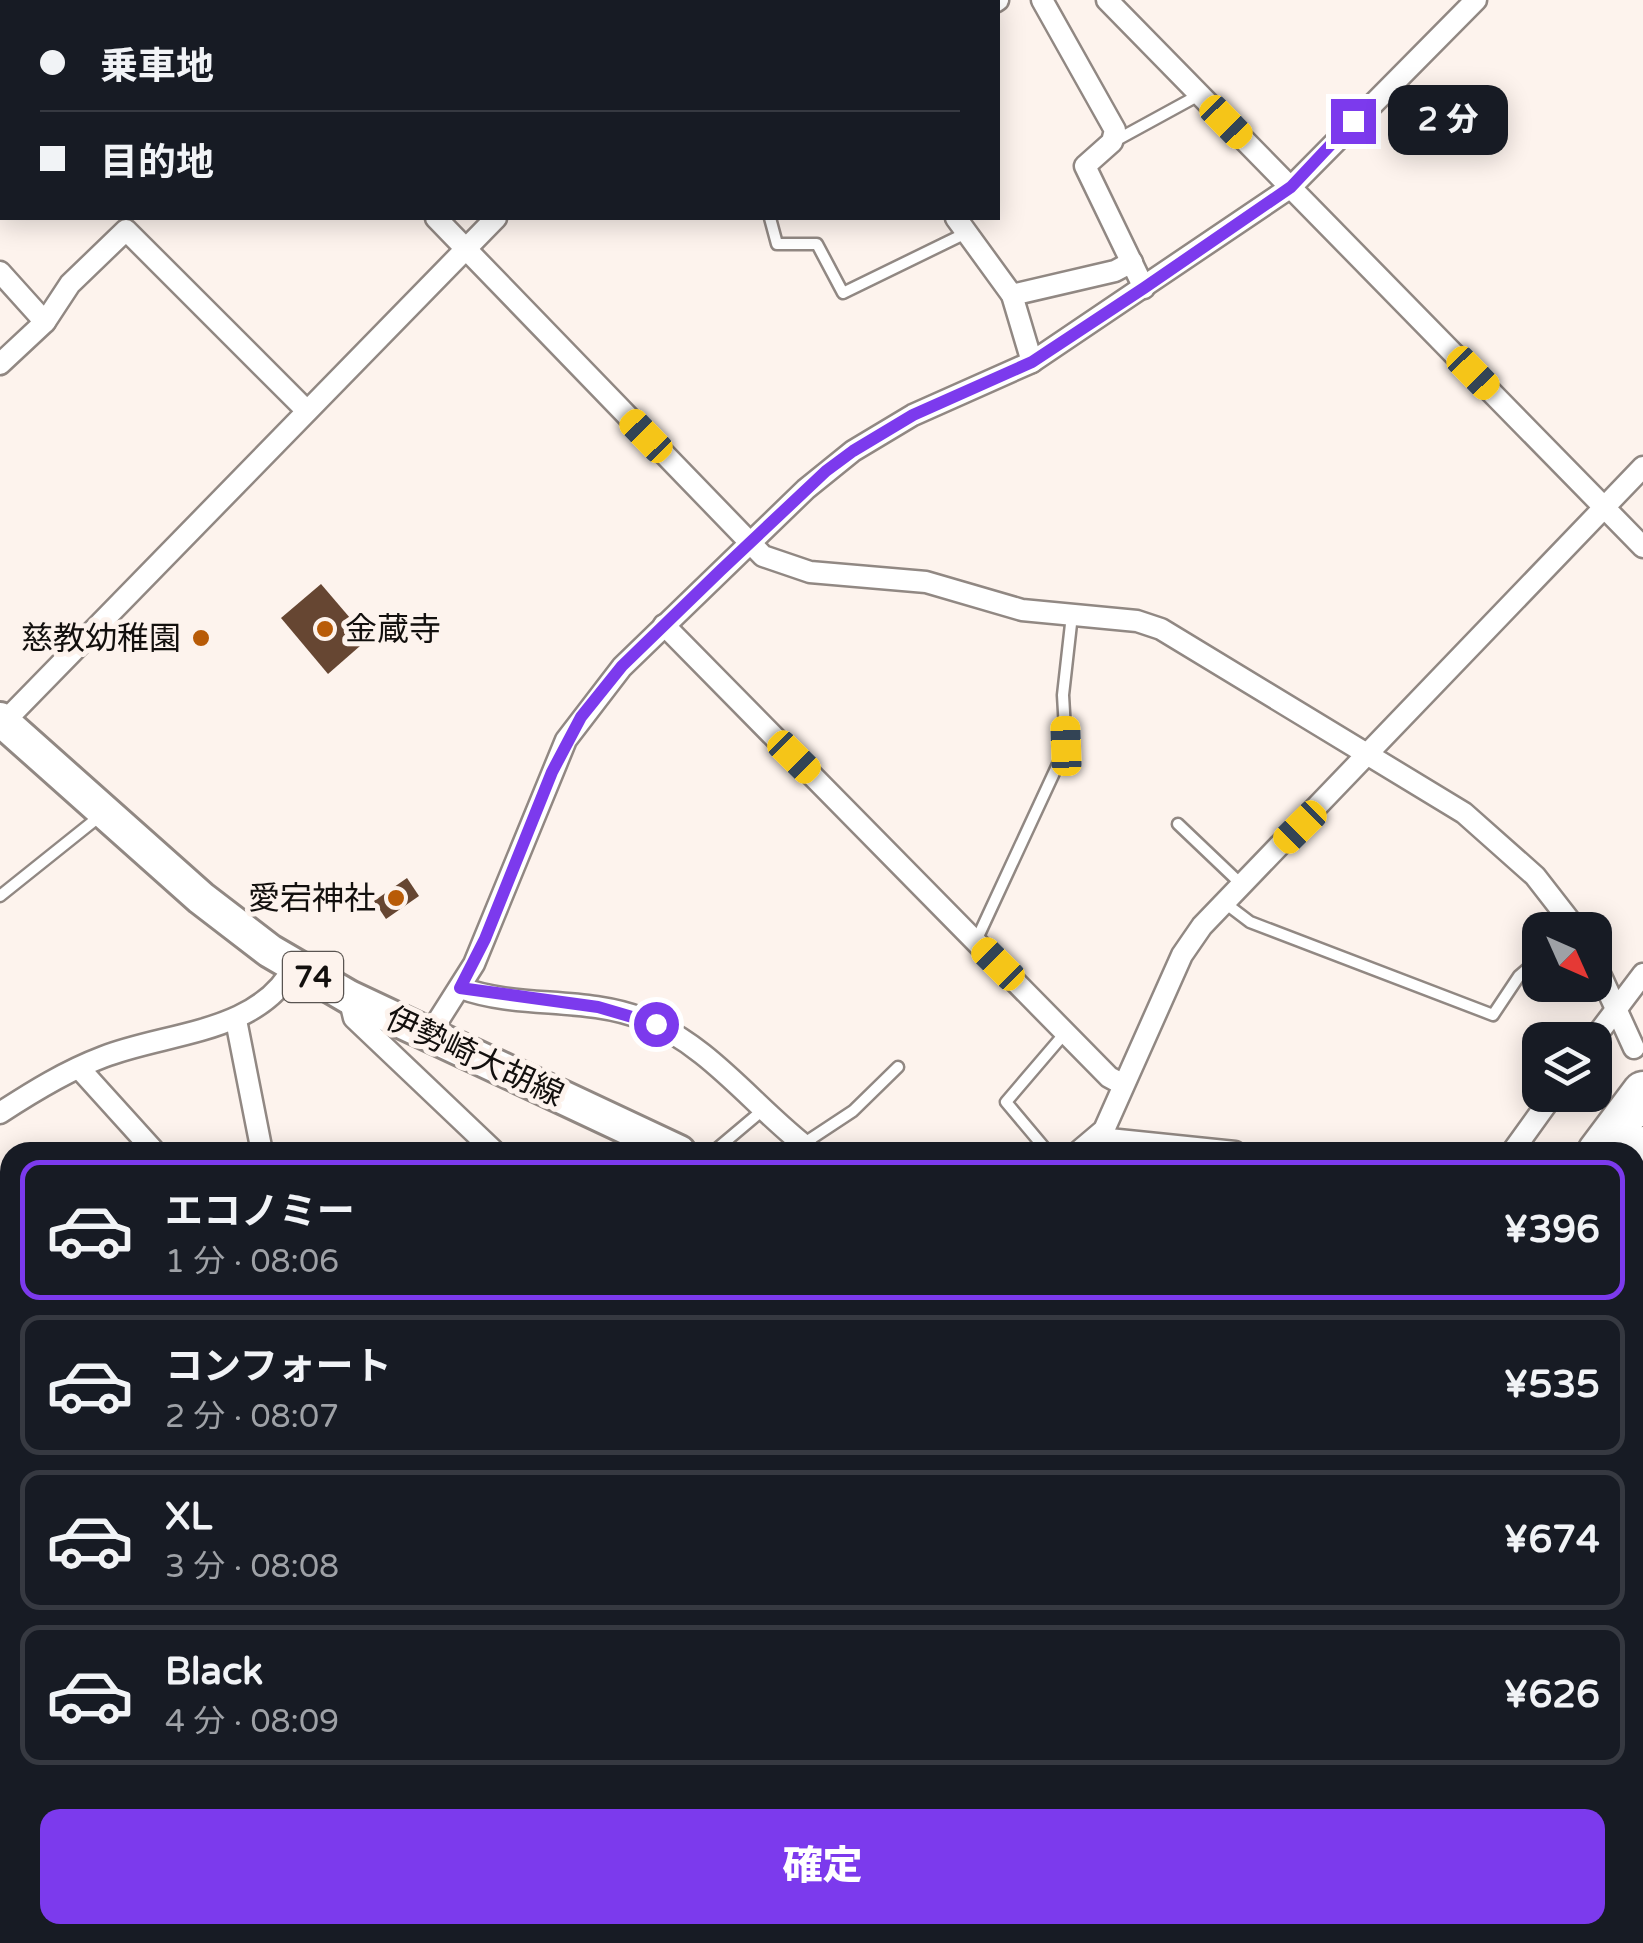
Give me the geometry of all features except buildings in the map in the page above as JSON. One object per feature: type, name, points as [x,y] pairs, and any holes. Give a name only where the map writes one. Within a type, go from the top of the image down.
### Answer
[{"type":"highway","points":[[1606,1142],[1643,1092]]},
{"type":"main road","name":"伊勢崎大胡線","points":[[2,721],[223,917],[294,966],[348,997],[659,1142]]},
{"type":"street","points":[[1042,0],[1114,130],[1112,142],[1085,166],[1144,288]]},
{"type":"street","points":[[1107,0],[1643,547]]},
{"type":"street","points":[[429,1034],[460,988],[566,740],[599,693],[664,625],[826,471],[884,430],[1032,362],[1291,187],[1476,0]]},
{"type":"street","points":[[438,220],[763,556],[785,567],[926,582],[1022,610],[1137,621],[1161,630],[1442,797],[1536,876],[1560,912]]},
{"type":"street","points":[[2,721],[494,220]]},
{"type":"street","points":[[961,225],[1012,295],[1032,362]]},
{"type":"street","points":[[0,364],[44,322],[70,284],[126,230],[307,410]]},
{"type":"street","points":[[1012,295],[1115,271],[1132,262]]},
{"type":"street","points":[[0,272],[44,322]]},
{"type":"street","points":[[1093,1142],[1099,1138],[1182,955],[1365,752],[1643,466]]},
{"type":"street","points":[[664,625],[1065,1032],[1122,1084]]},
{"type":"street","points":[[0,1113],[80,1068],[152,1039],[236,1020],[286,982],[294,966]]},
{"type":"street","points":[[1607,1022],[1643,974]]},
{"type":"street","points":[[460,988],[642,1018],[706,1058],[801,1142]]},
{"type":"street","points":[[348,997],[354,1018],[484,1142]]},
{"type":"street","points":[[1612,1001],[1634,1048]]},
{"type":"street","points":[[236,1020],[260,1142]]},
{"type":"street","points":[[80,1068],[146,1142]]},
{"type":"street","points":[[1519,1142],[1541,1112]]},
{"type":"street","points":[[1099,1138],[1138,1142]]},
{"type":"lane","points":[[1112,142],[1200,94]]},
{"type":"lane","points":[[771,220],[777,244],[816,244],[843,293],[961,225]]},
{"type":"lane","points":[[976,942],[1066,746],[1063,695],[1072,614]]},
{"type":"lane","points":[[0,896],[105,813]]},
{"type":"lane","points":[[1178,824],[1242,885]]},
{"type":"lane","points":[[1225,903],[1250,922],[1494,1016],[1522,973]]},
{"type":"lane","points":[[1040,1142],[1006,1102],[1065,1032]]},
{"type":"lane","points":[[815,1142],[898,1068]]},
{"type":"lane","points":[[725,1142],[764,1109]]},
{"type":"place","name":"金蔵寺","points":[[325,629]]},
{"type":"place","name":"慈教幼稚園","points":[[201,638]]},
{"type":"place","name":"愛宕神社","points":[[396,898]]},
{"type":"route","points":[[656,1024],[598,1007],[460,988],[485,939],[566,740],[592,701],[622,666],[826,471],[884,430],[1032,362],[1144,288],[1291,187],[1353,121]]}]
